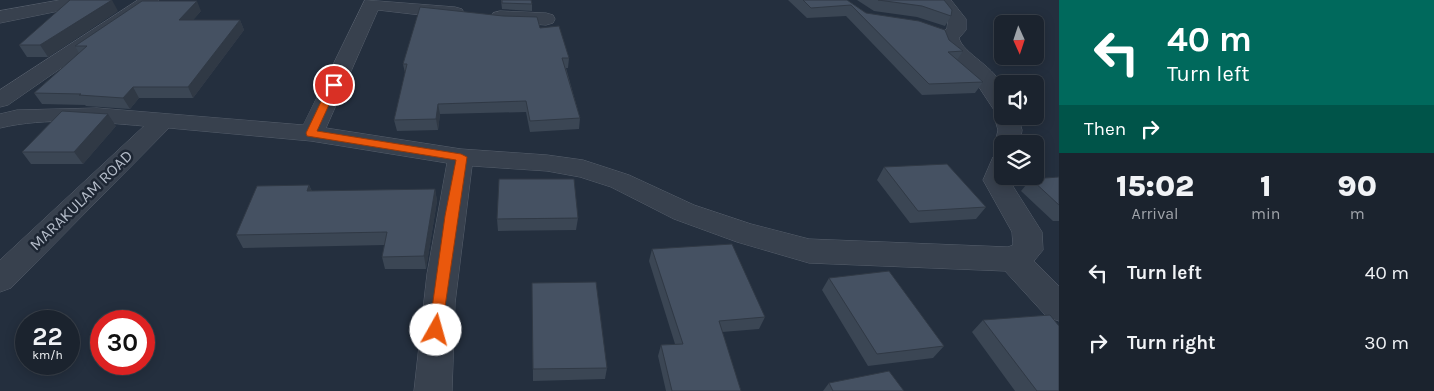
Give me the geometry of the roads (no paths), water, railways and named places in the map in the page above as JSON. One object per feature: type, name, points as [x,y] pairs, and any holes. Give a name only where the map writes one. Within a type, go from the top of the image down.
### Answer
[{"type":"street","points":[[0,17],[88,0]]},
{"type":"street","points":[[0,100],[150,0]]},
{"type":"street","points":[[942,0],[957,19],[956,30],[949,37]]},
{"type":"street","points":[[311,133],[373,2],[481,16],[546,19]]},
{"type":"street","points":[[929,28],[949,37]]},
{"type":"street","points":[[949,37],[951,46],[974,66],[994,91]]},
{"type":"street","points":[[0,121],[17,117],[96,115],[311,133],[461,157],[547,163],[583,170],[620,181],[693,215],[747,234],[809,251],[1013,259],[1028,250],[1027,232],[999,185]]},
{"type":"street","name":"MARAKULAM ROAD","points":[[0,279],[163,121]]},
{"type":"street","points":[[433,391],[434,349],[451,216],[461,157]]},
{"type":"street","points":[[1013,259],[1059,307]]}]
